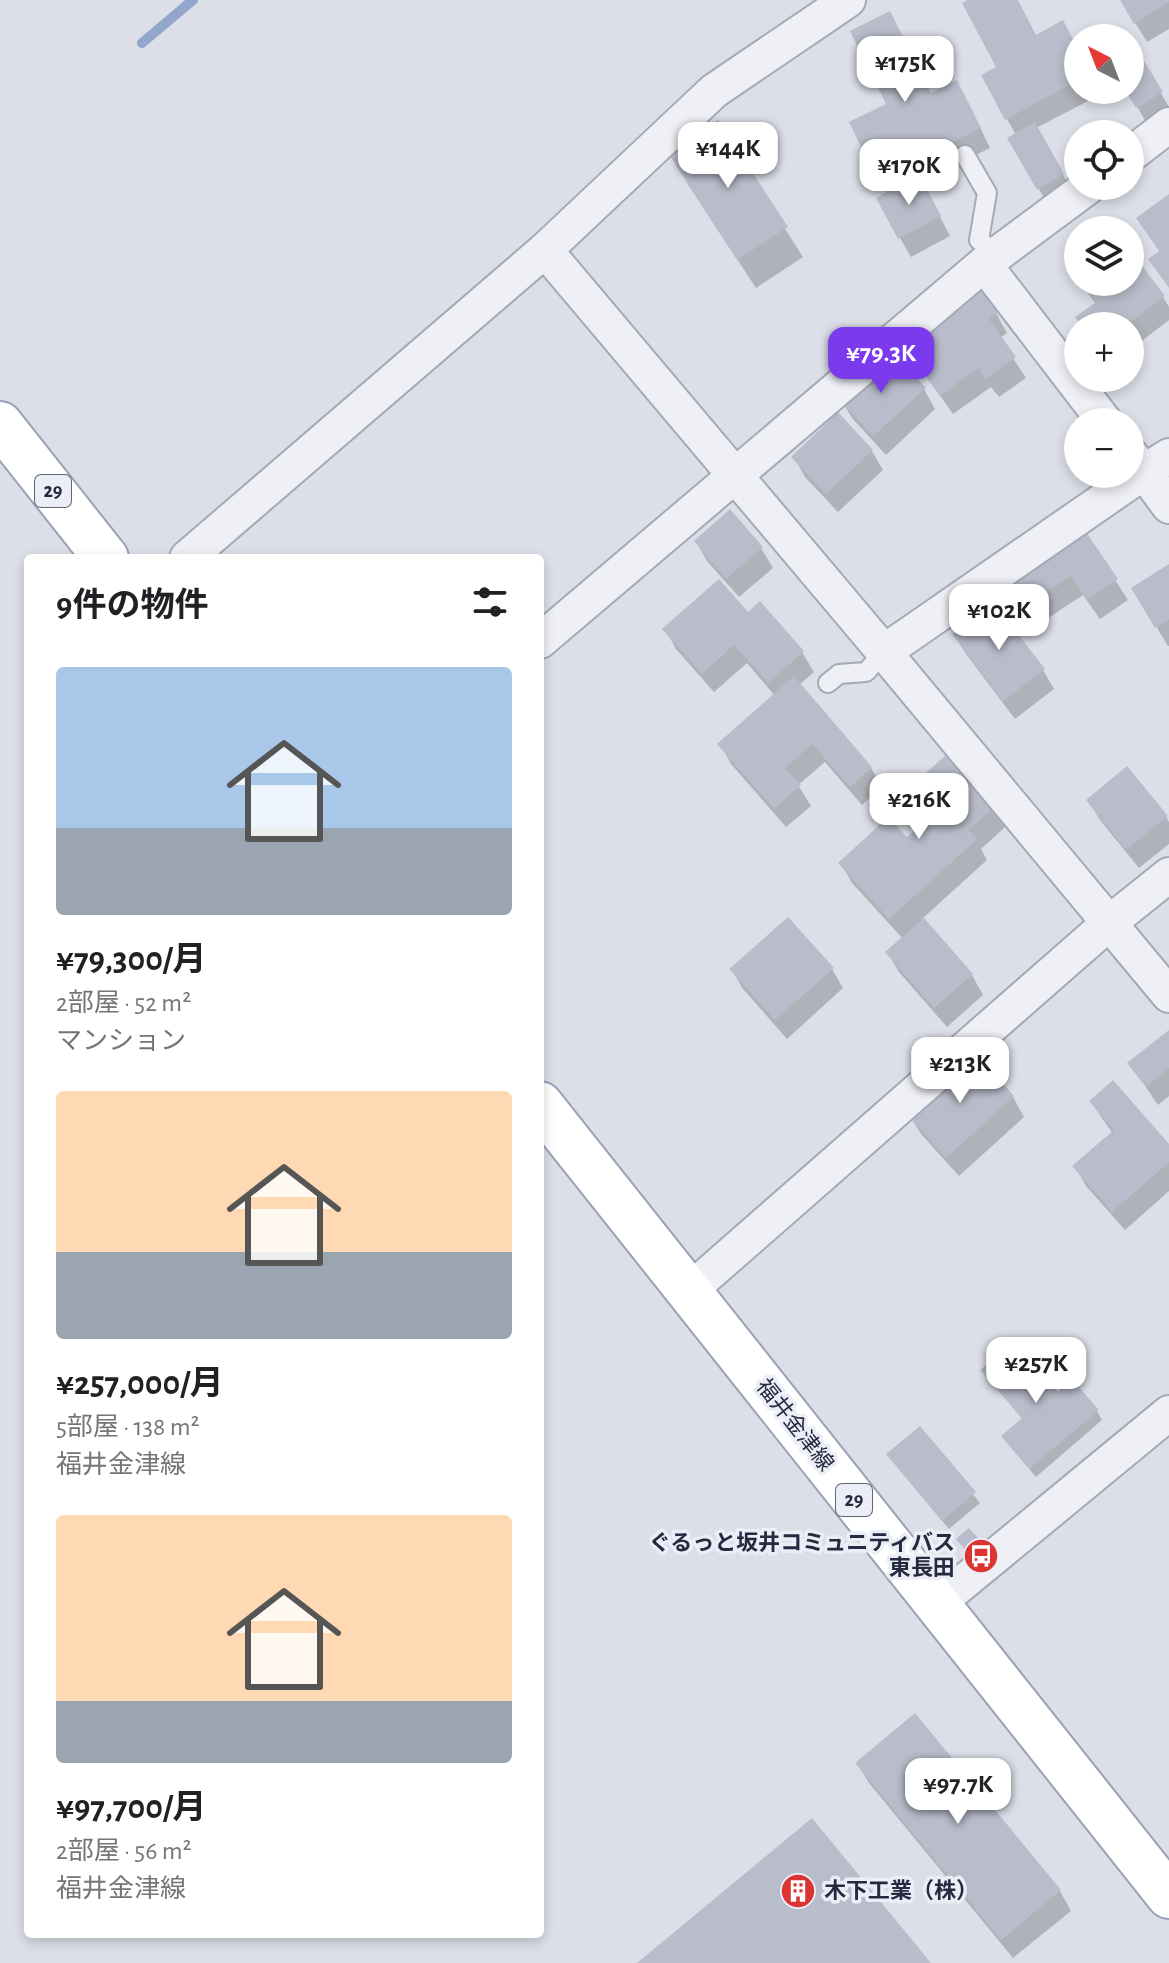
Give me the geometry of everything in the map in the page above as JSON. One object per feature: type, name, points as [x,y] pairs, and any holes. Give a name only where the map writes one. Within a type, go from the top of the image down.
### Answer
[{"type":"main road","name":"29","points":[[0,424],[103,554]]},
{"type":"main road","name":"福井金津線","points":[[544,1109],[1169,1896]]},
{"type":"street","points":[[192,554],[545,250],[714,91],[848,0]]},
{"type":"street","points":[[1144,144],[1169,125]]},
{"type":"street","points":[[544,638],[990,260],[1070,200]]},
{"type":"street","points":[[545,250],[1169,995]]},
{"type":"street","points":[[990,260],[1095,408]]},
{"type":"street","points":[[884,652],[1148,461],[1169,506]]},
{"type":"street","points":[[689,1291],[1109,923],[1169,875]]},
{"type":"street","points":[[937,1604],[1169,1413]]},
{"type":"lane","points":[[965,155],[987,193],[979,240],[990,260]]},
{"type":"lane","points":[[828,683],[839,674],[866,672],[884,652]]},
{"type":"building","points":[[968,0],[1018,0],[1036,35],[1063,20],[1064,88],[1005,120],[981,75],[996,67],[962,3]]},
{"type":"building","points":[[1120,0],[1169,0],[1169,2],[1134,24]]},
{"type":"building","points":[[890,11],[931,93],[957,80],[981,128],[877,180],[849,122],[886,104],[850,31]]},
{"type":"building","points":[[1144,61],[1163,92],[1144,103]]},
{"type":"building","points":[[718,120],[788,227],[737,260],[668,153]]},
{"type":"building","points":[[1035,122],[1064,174],[1037,190],[1007,138]]},
{"type":"building","points":[[919,174],[941,216],[898,239],[876,198]]},
{"type":"building","points":[[1169,194],[1169,288],[1148,259],[1159,251],[1144,229],[1144,216],[1139,216]]},
{"type":"building","points":[[1144,268],[1165,296],[1144,312],[1082,312],[1096,302],[1092,296],[1144,296]]},
{"type":"building","points":[[979,287],[998,312],[989,319],[1016,357],[986,379],[978,368],[940,396],[902,343]]},
{"type":"building","points":[[880,360],[890,372],[902,362],[926,388],[873,436],[838,398]]},
{"type":"building","points":[[838,412],[873,450],[826,494],[791,457]]},
{"type":"building","points":[[730,509],[763,547],[726,579],[694,541]]},
{"type":"building","points":[[1084,529],[1118,579],[1087,600],[1071,576],[1029,604],[1012,578]]},
{"type":"building","points":[[1169,564],[1169,619],[1155,628],[1131,588]]},
{"type":"building","points":[[719,579],[748,612],[760,601],[804,651],[768,683],[734,645],[702,674],[662,629]]},
{"type":"building","points":[[994,603],[1045,669],[1003,701],[952,634]]},
{"type":"building","points":[[794,676],[872,767],[850,787],[812,744],[785,768],[801,785],[774,809],[717,744]]},
{"type":"building","points":[[947,754],[995,806],[969,830],[977,839],[889,919],[838,863],[888,817],[907,837],[939,807],[916,782]]},
{"type":"building","points":[[1127,766],[1168,816],[1126,850],[1086,800]]},
{"type":"building","points":[[788,917],[834,968],[775,1020],[729,969]]},
{"type":"building","points":[[924,918],[973,974],[934,1008],[885,952]]},
{"type":"building","points":[[1169,1030],[1169,1068],[1146,1087],[1127,1063]]},
{"type":"building","points":[[974,1052],[1014,1096],[946,1158],[907,1114]]},
{"type":"building","points":[[1113,1080],[1169,1144],[1169,1162],[1112,1212],[1072,1166],[1114,1130],[1089,1101]]},
{"type":"building","points":[[1014,1341],[1058,1392],[1072,1379],[1099,1410],[1029,1469],[1001,1436],[1022,1418],[980,1370]]},
{"type":"building","points":[[920,1426],[976,1492],[942,1521],[886,1454]]},
{"type":"building","points":[[969,1528],[986,1547],[972,1558],[956,1539]]},
{"type":"building","points":[[915,1713],[1061,1890],[1001,1940],[855,1763]]},
{"type":"building","name":"木下工業（株）","points":[[812,1818],[931,1963],[637,1963]]},
{"type":"waterway","points":[[142,43],[193,0]]},
{"type":"place","name":"ぐるっと坂井コミュニティバス 東長田","points":[[981,1556]]},
{"type":"place","name":"木下工業（株）","points":[[798,1891]]}]
